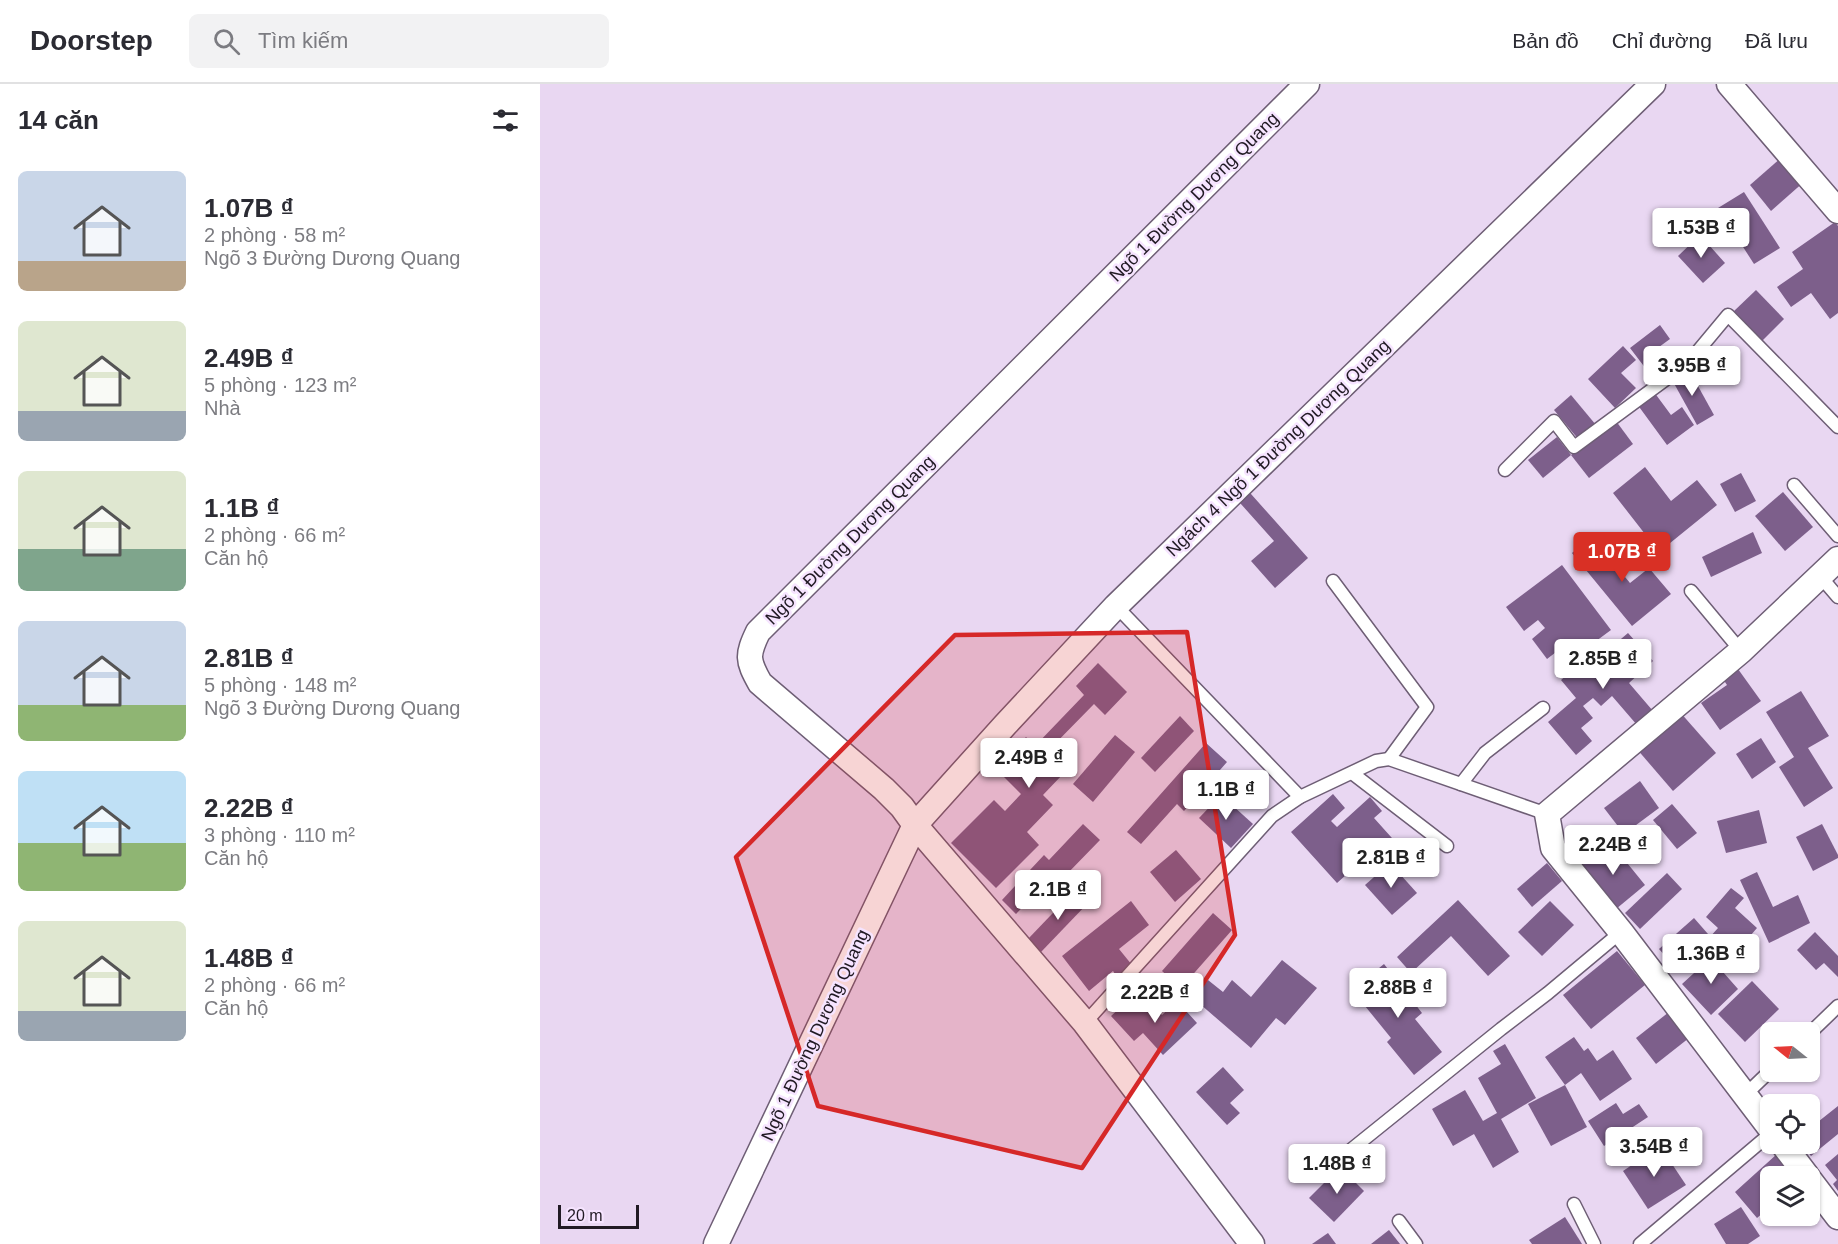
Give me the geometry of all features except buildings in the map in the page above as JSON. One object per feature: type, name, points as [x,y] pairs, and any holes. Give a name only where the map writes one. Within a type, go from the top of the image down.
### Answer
[{"type":"street","name":"Ngõ 1 Đường Dương Quang","points":[[716,1244],[915,825],[902,807],[884,789],[760,683],[750,666],[750,649],[758,632],[1307,84]]},
{"type":"street","name":"Ngách 4 Ngõ 1 Đường Dương Quang","points":[[915,825],[1116,606],[1653,84]]},
{"type":"street","points":[[1729,84],[1838,210]]},
{"type":"street","points":[[1760,1115],[1621,932],[1553,848],[1547,814],[1742,651],[1838,559]]},
{"type":"street","points":[[915,825],[1085,1023],[1252,1244]]},
{"type":"street","points":[[1790,1154],[1800,1166]]},
{"type":"street","points":[[1820,1193],[1838,1217]]},
{"type":"lane","points":[[1505,470],[1554,421],[1574,447],[1688,363],[1728,315],[1838,427]]},
{"type":"lane","points":[[1794,485],[1838,536]]},
{"type":"lane","points":[[1820,576],[1838,597]]},
{"type":"lane","points":[[1333,581],[1427,706],[1389,759]]},
{"type":"lane","points":[[1691,591],[1742,651]]},
{"type":"lane","points":[[1116,606],[1300,797]]},
{"type":"lane","points":[[1461,784],[1485,753],[1543,708]]},
{"type":"lane","points":[[1085,1023],[1272,816],[1300,797],[1376,761],[1389,759],[1547,814]]},
{"type":"lane","points":[[1352,772],[1447,846]]},
{"type":"lane","points":[[1342,1157],[1621,932]]},
{"type":"lane","points":[[1820,1023],[1838,1006]]},
{"type":"lane","points":[[1745,1095],[1760,1081]]},
{"type":"lane","points":[[1640,1244],[1760,1142]]},
{"type":"lane","points":[[1574,1204],[1594,1244]]},
{"type":"lane","points":[[1399,1221],[1416,1244]]},
{"type":"highlighted area","points":[[1187,632],[1235,935],[1082,1168],[818,1106],[736,857],[955,635]]}]
